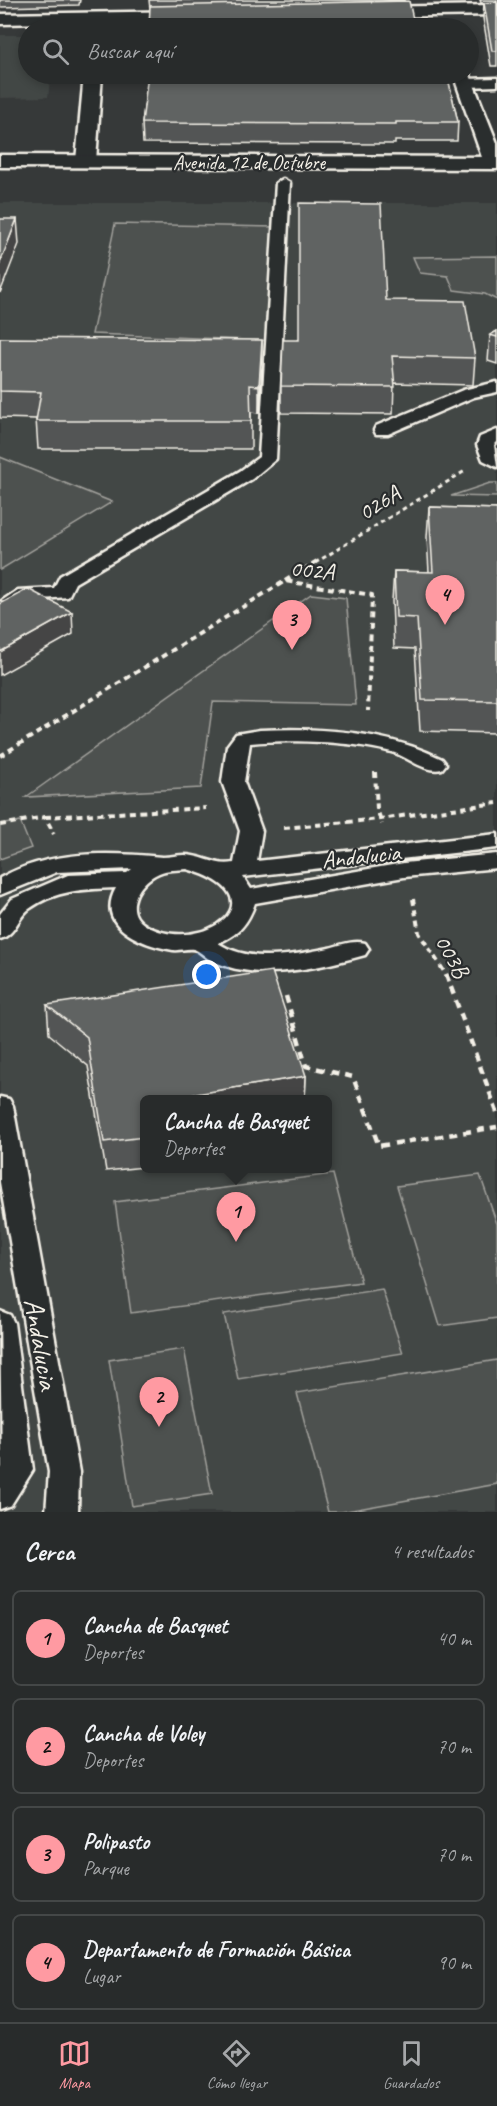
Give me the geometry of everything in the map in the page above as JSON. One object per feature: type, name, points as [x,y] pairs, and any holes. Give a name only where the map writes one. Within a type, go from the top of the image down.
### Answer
[{"type":"street","points":[[353,13],[438,5],[497,10]]},
{"type":"street","points":[[24,18],[98,15],[215,15]]},
{"type":"street","points":[[0,19],[18,18]]},
{"type":"street","points":[[0,181],[70,174],[83,167],[86,161],[92,84]]},
{"type":"street","points":[[466,84],[496,163]]},
{"type":"street","name":"Avenida 12 de Octubre","points":[[0,161],[496,163]]},
{"type":"street","points":[[283,183],[287,175],[300,170],[357,162]]},
{"type":"street","name":"Avenida 12 de Octubre","points":[[259,183],[306,183]]},
{"type":"lane","points":[[479,80],[497,82]]},
{"type":"lane","points":[[0,609],[25,594],[62,593],[67,580],[246,475],[267,459],[283,183]]},
{"type":"lane","points":[[252,348],[273,348]]},
{"type":"lane","points":[[382,430],[469,393],[497,387]]},
{"type":"lane","points":[[495,461],[484,448],[486,441],[497,435]]},
{"type":"lane","points":[[166,864],[147,870],[132,880],[123,893],[121,907],[126,921],[139,933],[179,944],[201,942],[221,935],[236,924],[244,911],[245,897],[238,883],[236,870],[251,831],[233,782],[237,746],[243,738],[282,736],[371,739],[402,748],[435,764]]},
{"type":"lane","name":"Andalucia","points":[[245,897],[288,892],[398,861],[497,841]]},
{"type":"lane","name":"Andalucia","points":[[236,870],[398,861],[497,861]]},
{"type":"lane","points":[[0,888],[12,879],[62,862],[166,864],[187,862],[236,870]]},
{"type":"lane","points":[[0,931],[20,904],[68,882],[132,880]]},
{"type":"lane","points":[[201,942],[220,956],[236,961],[322,959],[357,949]]},
{"type":"lane","name":"Andalucia","points":[[0,1106],[64,1472],[62,1512]]},
{"type":"lane","name":"Andalucia","points":[[0,1323],[18,1470],[0,1495]]},
{"type":"path","name":"026A","points":[[285,580],[454,476],[495,461]]},
{"type":"path","name":"002A","points":[[0,756],[285,580],[372,595],[367,697],[371,739],[380,819],[398,861]]},
{"type":"path","points":[[380,819],[497,803]]},
{"type":"path","name":"003B","points":[[398,861],[409,879],[419,933],[447,976],[497,1112]]},
{"type":"path","points":[[260,962],[284,992],[306,1066],[353,1077],[379,1146],[497,1127]]},
{"type":"shaded area","points":[[0,35],[18,35],[18,84],[50,84],[48,97],[0,98]]},
{"type":"shaded area","points":[[0,203],[497,203],[497,1512],[0,1512]]},
{"type":"shaded area","points":[[115,224],[278,227],[279,341],[92,334]]},
{"type":"shaded area","points":[[497,256],[497,300],[485,294],[454,290],[448,276],[420,273],[413,257]]},
{"type":"shaded area","points":[[0,457],[112,502],[0,570]]},
{"type":"shaded area","points":[[490,483],[497,483],[497,497],[451,496]]},
{"type":"shaded area","points":[[311,594],[346,598],[356,705],[213,702],[201,788],[26,797]]},
{"type":"shaded area","points":[[20,821],[31,848],[0,859],[0,825]]},
{"type":"shaded area","points":[[333,1174],[361,1282],[131,1313],[115,1202]]},
{"type":"shaded area","points":[[480,1175],[497,1224],[497,1318],[440,1326],[397,1186]]},
{"type":"shaded area","points":[[382,1289],[403,1353],[238,1379],[224,1314]]},
{"type":"shaded area","points":[[184,1349],[212,1494],[132,1506],[109,1360]]},
{"type":"shaded area","points":[[497,1360],[497,1484],[341,1512],[328,1512],[297,1393]]},
{"type":"building","points":[[409,1],[413,18],[149,18],[150,6]]},
{"type":"building","points":[[497,2],[497,51],[492,51],[484,3]]},
{"type":"building","points":[[147,84],[449,84],[458,122],[396,122],[396,124],[142,123]]},
{"type":"building","points":[[299,203],[381,204],[386,300],[465,301],[475,358],[392,356],[395,387],[281,386],[283,340],[299,340]]},
{"type":"building","points":[[0,219],[17,219],[0,263]]},
{"type":"building","points":[[0,338],[262,340],[259,386],[250,385],[251,421],[36,421],[41,392],[0,391]]},
{"type":"building","points":[[429,507],[497,509],[497,701],[422,700],[417,618],[396,617],[394,571],[433,572]]},
{"type":"building","points":[[28,589],[72,612],[0,652],[0,604]]},
{"type":"building","points":[[272,971],[306,1076],[190,1095],[140,1095],[140,1138],[104,1142],[87,1037],[47,1005]]},
{"type":"place","name":"Departamento de Formación Básica","points":[[445,625]]},
{"type":"place","name":"Polipasto","points":[[292,650]]},
{"type":"place","name":"Cancha de Basquet","points":[[236,1242]]},
{"type":"place","name":"Cancha de Voley","points":[[159,1427]]}]
